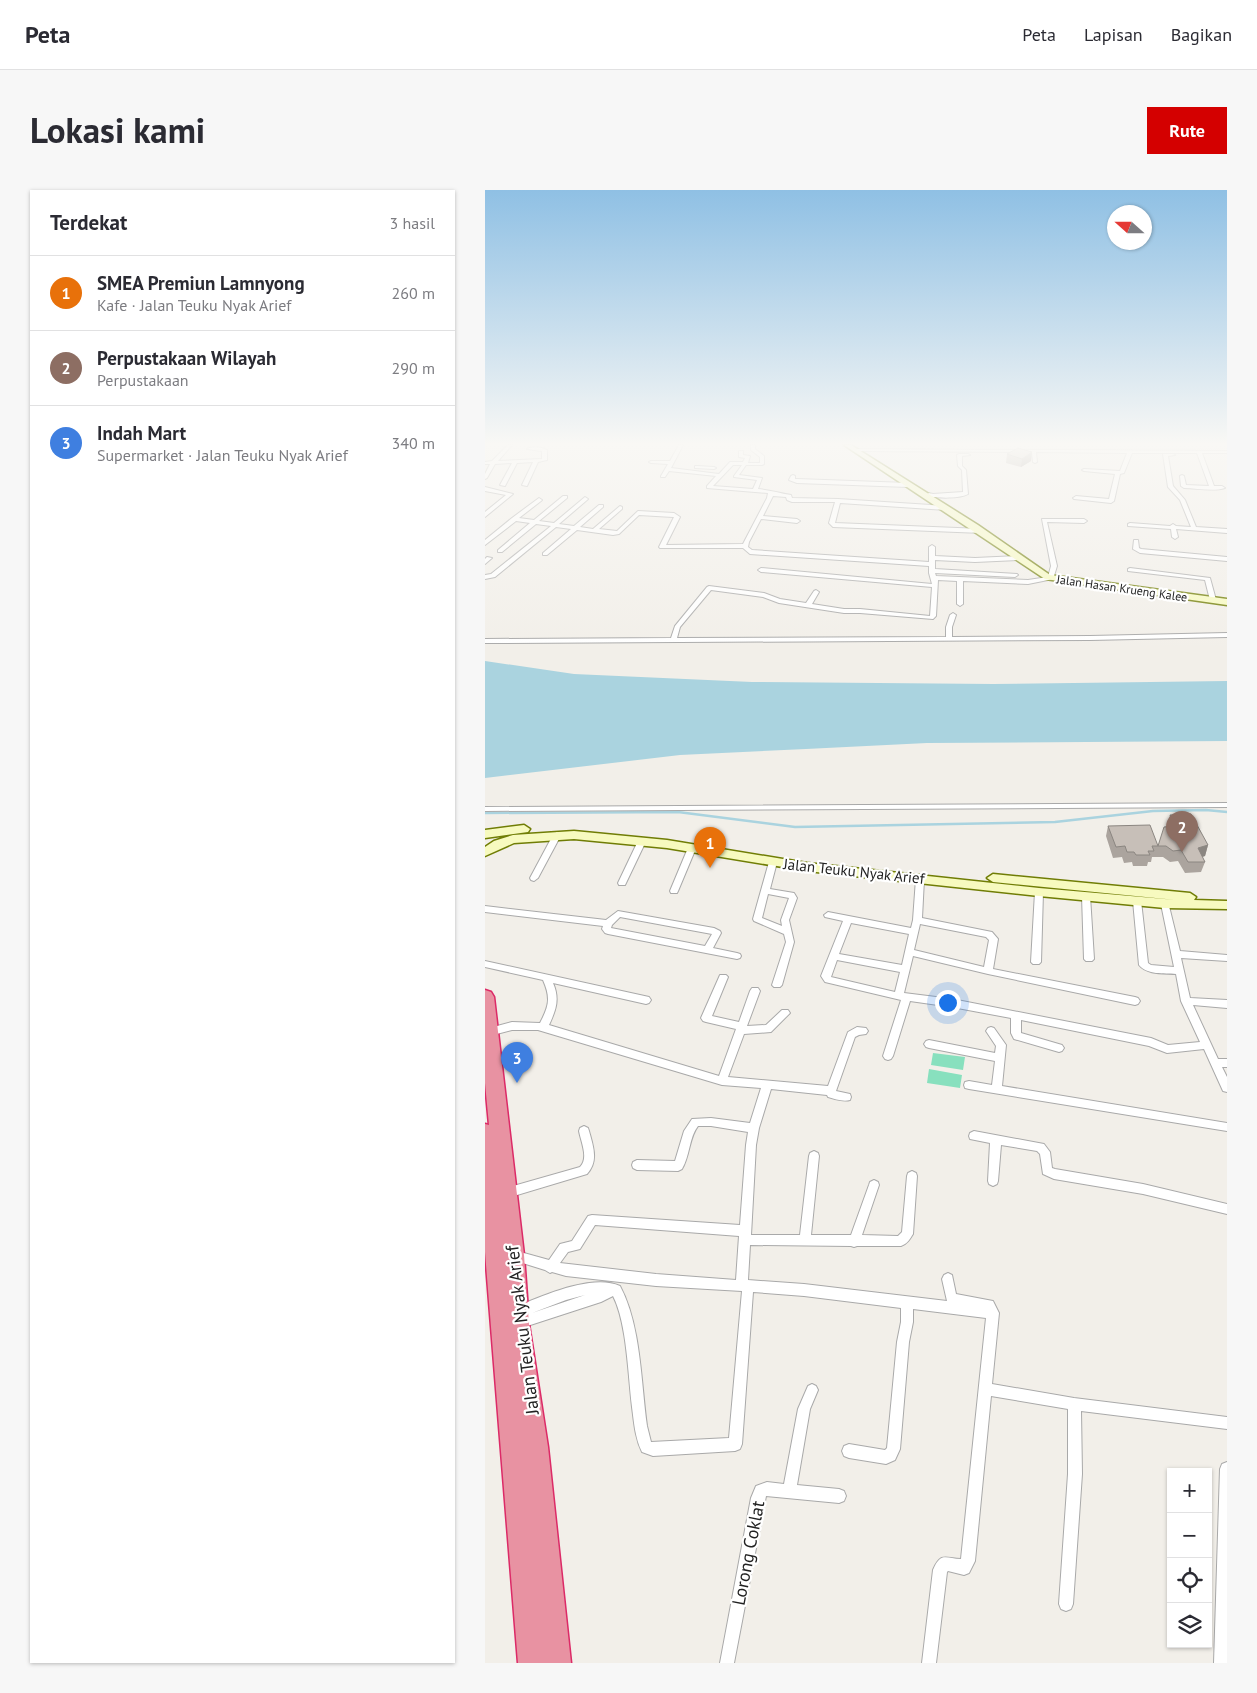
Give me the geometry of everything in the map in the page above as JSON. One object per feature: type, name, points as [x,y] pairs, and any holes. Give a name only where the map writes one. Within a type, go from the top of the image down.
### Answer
[{"type":"highway","name":"Jalan Teuku Nyak Arief","points":[[485,997],[513,1255],[517,1318],[536,1447],[557,1663]]},
{"type":"highway","name":"Jalan Teuku Nyak Arief","points":[[486,1146],[532,1663]]},
{"type":"main road","name":"Jalan Hasan Krueng Kalee","points":[[955,514],[1051,578],[1227,602]]},
{"type":"main road","name":"Jalan Teuku Nyak Arief","points":[[485,834],[525,829],[585,829],[644,834],[836,867],[920,879],[1165,904],[1227,905]]},
{"type":"main road","name":"Jalan Teuku Nyak Arief","points":[[485,852],[513,838],[557,835],[642,841],[773,862],[1187,896],[1227,897]]},
{"type":"street","points":[[485,542],[521,514]]},
{"type":"street","points":[[500,551],[544,514]]},
{"type":"street","points":[[485,576],[493,576],[568,514]]},
{"type":"street","points":[[545,554],[592,514]]},
{"type":"street","points":[[595,531],[614,514]]},
{"type":"street","points":[[514,519],[595,531],[617,532],[637,514]]},
{"type":"street","points":[[651,514],[674,515],[677,517],[662,546],[745,546]]},
{"type":"street","points":[[745,546],[762,514]]},
{"type":"street","points":[[835,514],[833,525],[982,531]]},
{"type":"street","points":[[1189,514],[1194,527]]},
{"type":"street","points":[[760,517],[797,521]]},
{"type":"street","points":[[934,578],[1027,582],[1051,578],[1054,566],[1044,520],[1084,521]]},
{"type":"street","points":[[1130,524],[1194,527],[1227,531]]},
{"type":"street","points":[[1173,526],[1175,537]]},
{"type":"street","points":[[1136,541],[1136,549],[1139,551],[1227,559]]},
{"type":"street","points":[[768,554],[774,544]]},
{"type":"street","points":[[745,546],[749,552],[932,564],[1015,575]]},
{"type":"street","points":[[674,635],[709,588],[766,596],[779,601],[808,606],[927,619],[933,616],[935,586],[932,547]]},
{"type":"street","points":[[932,564],[1019,558]]},
{"type":"street","points":[[761,570],[935,586]]},
{"type":"street","points":[[1130,570],[1208,580],[1213,600]]},
{"type":"street","points":[[960,579],[961,604]]},
{"type":"street","points":[[808,606],[816,592]]},
{"type":"street","points":[[949,633],[953,615]]},
{"type":"street","points":[[485,641],[674,635],[949,633],[1090,638],[1227,634]]},
{"type":"street","points":[[485,810],[1227,805]]},
{"type":"street","points":[[534,878],[557,835]]},
{"type":"street","points":[[622,883],[642,841]]},
{"type":"street","points":[[674,891],[692,848]]},
{"type":"street","points":[[773,862],[757,919],[788,932]]},
{"type":"street","points":[[888,1056],[903,996],[905,969],[917,920],[920,879]]},
{"type":"street","points":[[765,891],[791,895],[793,898],[785,920],[790,942],[777,985]]},
{"type":"street","points":[[1036,962],[1039,892]]},
{"type":"street","points":[[1086,896],[1089,959]]},
{"type":"street","points":[[1137,901],[1143,965],[1149,968],[1179,971]]},
{"type":"street","points":[[1165,904],[1186,1001],[1227,1088]]},
{"type":"street","points":[[485,909],[608,923]]},
{"type":"street","points":[[708,949],[717,933],[714,931],[618,914],[608,923],[606,929],[608,932],[708,949],[737,956]]},
{"type":"street","points":[[828,915],[914,932]]},
{"type":"street","points":[[848,918],[826,976],[828,980],[903,996],[952,1003],[1151,1042],[1167,1049],[1207,1045]]},
{"type":"street","points":[[917,920],[990,935],[995,939],[988,971]]},
{"type":"street","points":[[909,952],[988,971],[1135,1001]]},
{"type":"street","points":[[1175,954],[1227,958]]},
{"type":"street","points":[[834,956],[905,969]]},
{"type":"street","points":[[485,964],[646,1000]]},
{"type":"street","points":[[723,976],[706,1018],[742,1028],[768,1029],[785,1013]]},
{"type":"street","points":[[543,1027],[553,1006],[554,994],[547,979]]},
{"type":"street","points":[[722,1081],[755,991]]},
{"type":"street","points":[[1186,1001],[1227,1004]]},
{"type":"street","points":[[1017,1016],[1015,1033],[1017,1036],[1059,1048]]},
{"type":"street","points":[[489,1032],[525,1024],[543,1027],[722,1081],[831,1091],[832,1094],[846,1098]]},
{"type":"street","points":[[831,1091],[851,1035],[857,1031],[863,1031]]},
{"type":"street","points":[[991,1031],[1000,1042],[997,1090]]},
{"type":"street","points":[[929,1044],[999,1058]]},
{"type":"street","points":[[1215,1062],[1227,1063]]},
{"type":"street","points":[[517,1318],[601,1296],[614,1289],[619,1295],[627,1322],[647,1447],[653,1449],[735,1444],[745,1286],[744,1235],[754,1128],[767,1084]]},
{"type":"street","points":[[969,1085],[1227,1127]]},
{"type":"street","points":[[637,1164],[679,1166],[684,1158],[691,1128],[696,1122],[711,1122],[754,1128]]},
{"type":"street","points":[[506,1193],[583,1171],[590,1162],[584,1132]]},
{"type":"street","points":[[974,1136],[1040,1147],[1045,1152],[1047,1171],[1054,1174],[1143,1189],[1227,1209]]},
{"type":"street","points":[[993,1181],[996,1139]]},
{"type":"street","points":[[805,1239],[814,1156]]},
{"type":"street","points":[[550,1266],[564,1248],[576,1245],[592,1220],[744,1235],[854,1242],[901,1241],[905,1239],[907,1234],[912,1176]]},
{"type":"street","points":[[854,1242],[874,1185]]},
{"type":"street","points":[[513,1255],[566,1270],[656,1280],[869,1297],[907,1304],[993,1313]]},
{"type":"street","points":[[929,1663],[940,1570],[945,1563],[964,1568],[968,1561],[993,1313],[989,1305],[961,1302],[951,1298],[948,1279]]},
{"type":"street","points":[[849,1451],[886,1457],[890,1455],[893,1449],[903,1342],[907,1322],[907,1304]]},
{"type":"street","points":[[985,1389],[1074,1404],[1227,1424]]},
{"type":"street","points":[[789,1491],[805,1409],[812,1390]]},
{"type":"street","points":[[1066,1604],[1075,1474],[1074,1404]]},
{"type":"street","points":[[1221,1663],[1227,1469]]},
{"type":"street","name":"Lorong Coklat","points":[[727,1663],[758,1498],[761,1491],[767,1489],[839,1496]]},
{"type":"green space","points":[[933,1053],[965,1057],[963,1070],[931,1065]]},
{"type":"green space","points":[[929,1069],[962,1075],[960,1088],[927,1083]]},
{"type":"water","points":[[485,661],[574,674],[752,682],[993,684],[1227,681],[1227,741],[927,743],[680,755],[485,778]]},
{"type":"building","points":[[1191,814],[1208,845],[1198,848],[1205,862],[1188,862],[1181,850],[1173,851],[1166,846],[1158,846],[1164,827],[1175,826],[1170,815]]},
{"type":"building","points":[[1150,825],[1158,846],[1152,846],[1154,851],[1148,851],[1150,855],[1136,855],[1134,852],[1127,852],[1125,846],[1116,847],[1108,826]]},
{"type":"waterway","points":[[485,813],[678,812],[795,827],[1055,822],[1153,811],[1206,810],[1227,812]]},
{"type":"place","name":"Perpustakaan Wilayah","points":[[1182,852]]},
{"type":"place","name":"SMEA Premiun Lamnyong","points":[[710,868]]},
{"type":"place","name":"Indah Mart","points":[[517,1083]]}]
